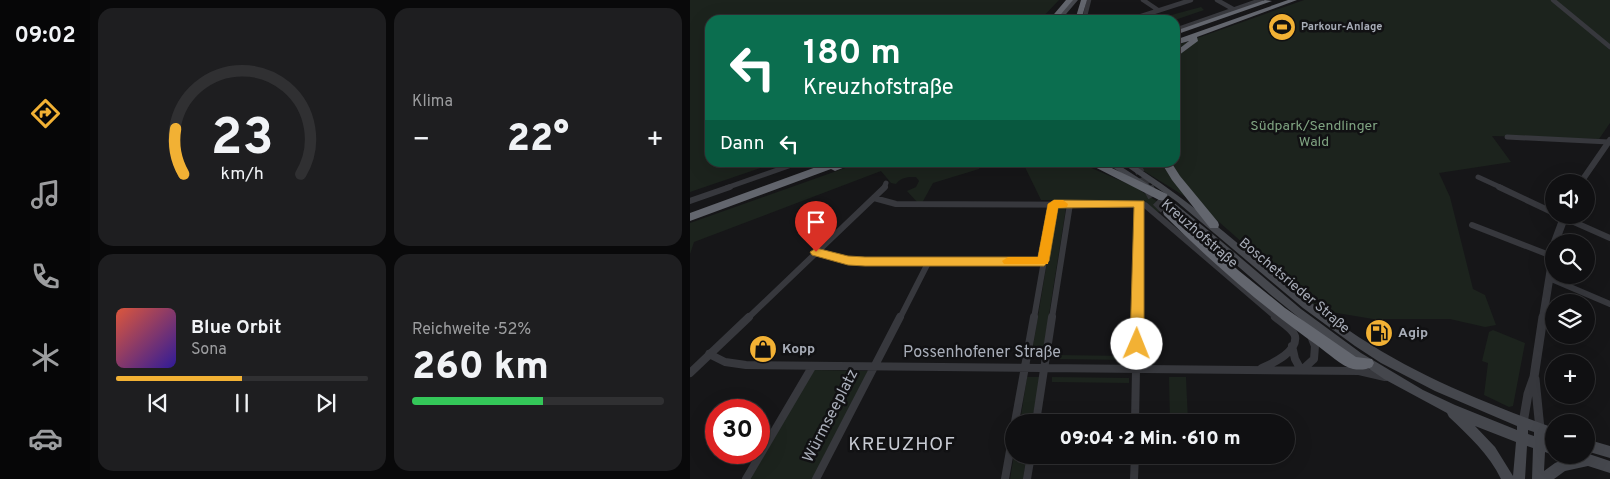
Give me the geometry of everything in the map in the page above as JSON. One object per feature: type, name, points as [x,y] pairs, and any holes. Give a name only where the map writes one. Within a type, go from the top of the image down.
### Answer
[{"type":"highway","points":[[1056,15],[1070,0]]},
{"type":"highway","points":[[1080,15],[1084,0]]},
{"type":"highway","points":[[1180,30],[1273,0]]},
{"type":"highway","points":[[1180,37],[1285,0]]},
{"type":"highway","points":[[1180,41],[1294,0]]},
{"type":"highway","points":[[1180,52],[1193,41],[1216,28]]},
{"type":"highway","points":[[690,210],[810,167]]},
{"type":"highway","points":[[690,216],[828,167]]},
{"type":"highway","points":[[790,181],[836,167]]},
{"type":"highway","points":[[1100,167],[1163,197]]},
{"type":"highway","points":[[1169,167],[1214,225]]},
{"type":"highway","points":[[1168,212],[1216,258],[1305,330],[1354,363],[1367,363]]},
{"type":"main road","points":[[1062,15],[1075,0]]},
{"type":"main road","points":[[1068,15],[1080,0]]},
{"type":"main road","name":"Boschetsrieder Straße","points":[[1116,167],[1163,197],[1199,225],[1297,312],[1394,381],[1445,406],[1545,446]]},
{"type":"main road","name":"Boschetsrieder Straße","points":[[1131,167],[1174,194],[1214,225],[1317,313],[1367,349],[1415,378],[1545,431]]},
{"type":"main road","points":[[1445,406],[1488,446],[1501,464],[1508,479]]},
{"type":"main road","points":[[1519,479],[1523,423]]},
{"type":"main road","points":[[1538,479],[1540,429]]},
{"type":"main road","points":[[1595,448],[1610,452]]},
{"type":"main road","points":[[1595,462],[1610,467]]},
{"type":"main road","points":[[1546,479],[1556,468],[1566,464]]},
{"type":"street","points":[[1086,15],[1090,0]]},
{"type":"street","points":[[1143,0],[1158,10]]},
{"type":"street","points":[[1144,15],[1191,0]]},
{"type":"street","points":[[1217,0],[1233,9]]},
{"type":"street","points":[[1180,30],[1261,0]]},
{"type":"street","points":[[1553,0],[1610,47]]},
{"type":"street","points":[[1508,137],[1609,141],[1586,174]]},
{"type":"street","points":[[690,201],[786,167]]},
{"type":"street","points":[[1478,177],[1545,209]]},
{"type":"street","points":[[690,374],[887,186],[886,183]]},
{"type":"street","name":"Kreuzhofstraße","points":[[874,198],[896,204],[1140,204],[1157,213],[1288,326],[1296,338],[1292,346]]},
{"type":"street","points":[[1016,414],[1054,204]]},
{"type":"street","points":[[1037,414],[1070,204]]},
{"type":"street","points":[[1135,414],[1140,204]]},
{"type":"street","points":[[1579,224],[1610,238]]},
{"type":"street","points":[[1472,225],[1545,249]]},
{"type":"street","points":[[816,252],[848,260],[1044,261]]},
{"type":"street","name":"Würmseeplatz","points":[[816,479],[929,261]]},
{"type":"street","points":[[1523,423],[1528,394],[1534,377],[1547,284]]},
{"type":"street","points":[[1562,284],[1610,304]]},
{"type":"street","points":[[1258,369],[1273,362],[1292,346],[1295,359],[1302,370],[1311,364],[1315,352],[1312,337],[1305,330]]},
{"type":"street","name":"Possenhofener Straße","points":[[709,354],[725,362],[746,366],[1045,366],[1359,371],[1394,381]]},
{"type":"street","points":[[746,479],[812,367]]},
{"type":"street","points":[[1534,377],[1540,429]]},
{"type":"street","points":[[1005,479],[1008,464]]},
{"type":"street","points":[[1027,479],[1030,464]]},
{"type":"street","points":[[1134,479],[1135,464]]},
{"type":"green space","points":[[690,0],[1059,0],[1045,15],[705,15],[705,167],[763,167],[690,192]]},
{"type":"green space","name":"Südpark/Sendlinger Wald","points":[[1304,0],[1610,0],[1610,123],[1599,139],[1492,136],[1511,162],[1439,173],[1450,197],[1473,289],[1485,295],[1496,325],[1485,327],[1450,319],[1373,319],[1319,310],[1202,207],[1137,167],[1180,167],[1180,44]]},
{"type":"green space","points":[[1201,7],[1204,10],[1180,18],[1180,15],[1171,15]]},
{"type":"green space","points":[[848,167],[980,167],[979,169],[933,183],[922,203],[918,203],[907,191],[916,187],[919,181],[916,177],[907,177],[896,184],[891,183],[881,171],[694,242],[690,254],[690,223]]},
{"type":"green space","points":[[1025,167],[1089,167],[1135,187],[1167,208],[1158,212],[1142,201],[1041,200]]},
{"type":"green space","points":[[1056,208],[1066,208],[1043,352],[1032,352]]},
{"type":"green space","points":[[1493,330],[1525,343],[1513,406],[1509,407],[1484,395],[1488,363],[1482,361],[1489,332]]},
{"type":"green space","points":[[1056,355],[1130,356],[1130,360],[1055,359]]},
{"type":"green space","points":[[814,370],[868,371],[812,479],[749,479],[758,464],[770,464],[770,444]]},
{"type":"green space","points":[[1027,377],[1040,377],[1033,414],[1021,414]]},
{"type":"green space","points":[[1052,377],[1129,378],[1129,383],[1052,382]]},
{"type":"green space","points":[[1169,377],[1186,377],[1188,414],[1170,414]]},
{"type":"green space","points":[[1012,464],[1026,464],[1023,479],[1010,479]]},
{"type":"tunnel","points":[[1137,167],[1149,188]]},
{"type":"tunnel","points":[[1148,187],[1154,198],[1168,212]]},
{"type":"slow traffic","points":[[1008,261],[1044,261],[1054,204],[1063,204]]},
{"type":"place","name":"Parkour-Anlage","points":[[1282,27]]},
{"type":"place","name":"Agip","points":[[1379,333]]},
{"type":"place","name":"Kopp","points":[[763,349]]},
{"type":"district","name":"KREUZHOF","points":[[902,445]]},
{"type":"route","points":[[816,252],[848,260],[865,261],[1044,261],[1054,204],[1140,204],[1137,344]]}]
